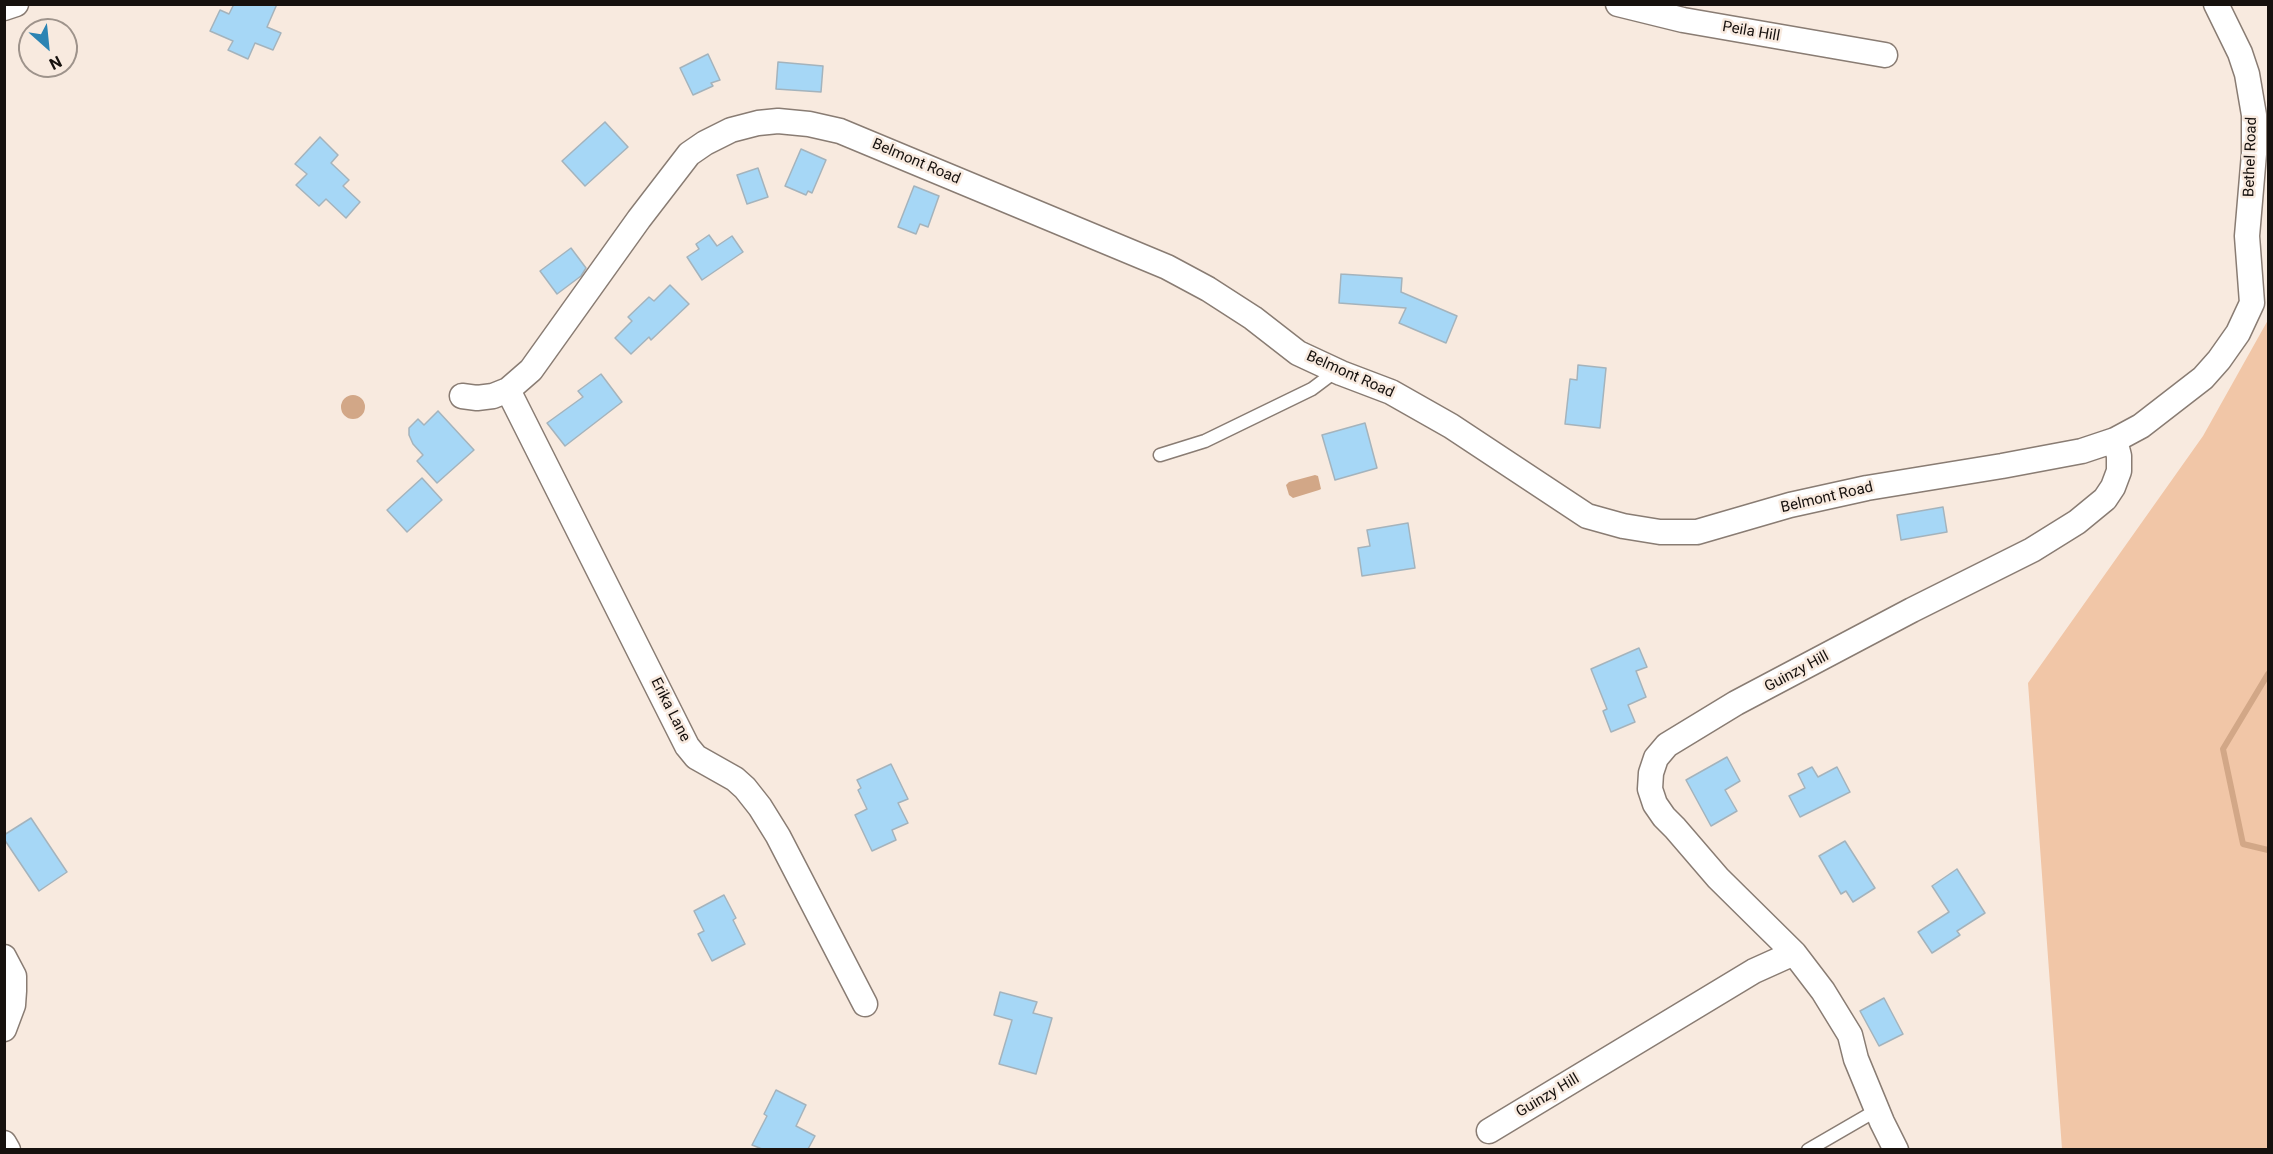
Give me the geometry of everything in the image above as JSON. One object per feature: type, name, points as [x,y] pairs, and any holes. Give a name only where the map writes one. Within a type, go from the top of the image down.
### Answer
[{"type":"street","points":[[4,8],[16,4]]},
{"type":"street","name":"Peila Hill","points":[[1618,4],[1683,20],[1885,55]]},
{"type":"street","name":"Bethel Road","points":[[2216,4],[2240,53],[2247,74],[2254,116],[2254,154],[2247,236],[2259,281]]},
{"type":"street","name":"Belmont Road","points":[[462,396],[477,398],[493,396],[508,390],[531,370],[639,219],[689,154],[705,142],[731,130],[758,123],[809,124],[840,131],[1167,267],[1208,289],[1252,318],[1298,353],[1336,371],[1391,392],[1451,426],[1587,516],[1623,526],[1660,532],[1698,532],[1790,505],[1856,490],[2070,453],[2115,440],[2150,419],[2204,378],[2238,333],[2259,281]]},
{"type":"street","name":"Erika Lane","points":[[508,390],[687,746],[696,757],[735,779],[746,788],[760,807],[778,836],[865,1005]]},
{"type":"street","name":"Guinzy Hill","points":[[1896,1149],[1856,1059],[1850,1035],[1823,991],[1794,953],[1718,878],[1664,817],[1655,804],[1650,789],[1651,773],[1656,758],[1667,744],[1736,704],[2032,550],[2077,522],[2105,499],[2113,487],[2118,471],[2119,456],[2115,440]]},
{"type":"street","name":"Guinzy Hill","points":[[1489,1131],[1754,971],[1794,953]]},
{"type":"street","points":[[4,957],[14,976],[15,991],[13,1005],[4,1029]]},
{"type":"street","points":[[4,1143],[8,1149]]},
{"type":"lane","points":[[1160,455],[1205,441],[1312,389],[1336,371]]},
{"type":"lane","points":[[1808,1149],[1877,1110]]},
{"type":"shaded area","points":[[2268,320],[2268,1149],[2062,1149],[2028,683],[2203,436]]},
{"type":"shaded area","points":[[353,395],[361,399],[365,407],[361,415],[353,419],[345,415],[341,407],[345,399]]},
{"type":"shaded area","points":[[1318,476],[1321,489],[1293,498],[1289,495],[1286,485],[1289,482]]},
{"type":"building","points":[[234,4],[277,4],[267,27],[281,33],[273,50],[255,43],[248,59],[228,50],[233,41],[210,31],[220,10],[229,14]]},
{"type":"building","points":[[708,54],[720,80],[711,83],[713,86],[693,95],[680,68]]},
{"type":"building","points":[[778,62],[823,66],[821,92],[776,89]]},
{"type":"building","points":[[605,122],[628,147],[585,186],[562,161]]},
{"type":"building","points":[[320,137],[338,155],[331,163],[349,180],[343,186],[360,202],[346,218],[326,199],[319,206],[296,185],[307,174],[295,164]]},
{"type":"building","points":[[801,149],[826,160],[812,193],[808,191],[806,195],[785,186]]},
{"type":"building","points":[[758,168],[768,197],[747,204],[737,175]]},
{"type":"building","points":[[914,186],[939,196],[928,227],[920,224],[916,234],[898,227]]},
{"type":"building","points":[[709,235],[717,246],[732,236],[743,252],[702,280],[687,257],[699,249],[696,244]]},
{"type":"building","points":[[571,248],[586,268],[581,276],[557,294],[540,271]]},
{"type":"building","points":[[1341,274],[1402,278],[1401,292],[1457,316],[1446,343],[1399,323],[1406,308],[1339,303]]},
{"type":"building","points":[[670,285],[689,304],[651,340],[649,337],[631,354],[615,338],[632,321],[628,317],[649,297],[654,301]]},
{"type":"building","points":[[1578,365],[1606,368],[1600,428],[1565,424],[1570,379],[1577,380]]},
{"type":"building","points":[[601,374],[622,402],[565,446],[547,423],[583,397],[578,391]]},
{"type":"building","points":[[438,411],[474,450],[437,483],[417,461],[423,455],[413,444],[409,428],[418,419],[424,425]]},
{"type":"building","points":[[1365,423],[1377,468],[1335,480],[1322,435]]},
{"type":"building","points":[[422,478],[442,500],[407,532],[387,510]]},
{"type":"building","points":[[1943,507],[1947,532],[1901,540],[1897,515]]},
{"type":"building","points":[[1408,523],[1415,568],[1362,576],[1358,548],[1370,546],[1367,530]]},
{"type":"building","points":[[1639,648],[1647,667],[1636,671],[1646,697],[1628,705],[1635,722],[1611,732],[1603,711],[1607,709],[1591,669]]},
{"type":"building","points":[[1727,757],[1740,781],[1725,790],[1737,811],[1711,826],[1686,780]]},
{"type":"building","points":[[891,764],[908,799],[898,803],[908,823],[892,830],[896,840],[872,851],[855,815],[867,809],[858,790],[861,788],[857,780]]},
{"type":"building","points":[[1812,767],[1818,777],[1837,767],[1850,792],[1800,817],[1789,796],[1805,788],[1798,774]]},
{"type":"building","points":[[31,818],[67,872],[39,891],[4,839],[4,835]]},
{"type":"building","points":[[1845,841],[1875,888],[1853,902],[1846,891],[1841,894],[1819,856]]},
{"type":"building","points":[[1957,869],[1985,913],[1957,931],[1960,935],[1932,953],[1918,932],[1949,912],[1932,886]]},
{"type":"building","points":[[724,895],[736,918],[733,920],[745,944],[712,961],[698,934],[704,931],[694,911]]},
{"type":"building","points":[[1000,992],[1037,1002],[1033,1013],[1052,1018],[1036,1074],[999,1064],[1012,1020],[994,1015]]},
{"type":"building","points":[[1884,998],[1903,1034],[1879,1046],[1860,1011]]},
{"type":"building","points":[[776,1090],[806,1105],[796,1126],[815,1136],[808,1149],[762,1149],[752,1145],[767,1116],[764,1114]]},
{"type":"waterway","points":[[2268,674],[2223,749],[2243,844],[2268,850]]}]
